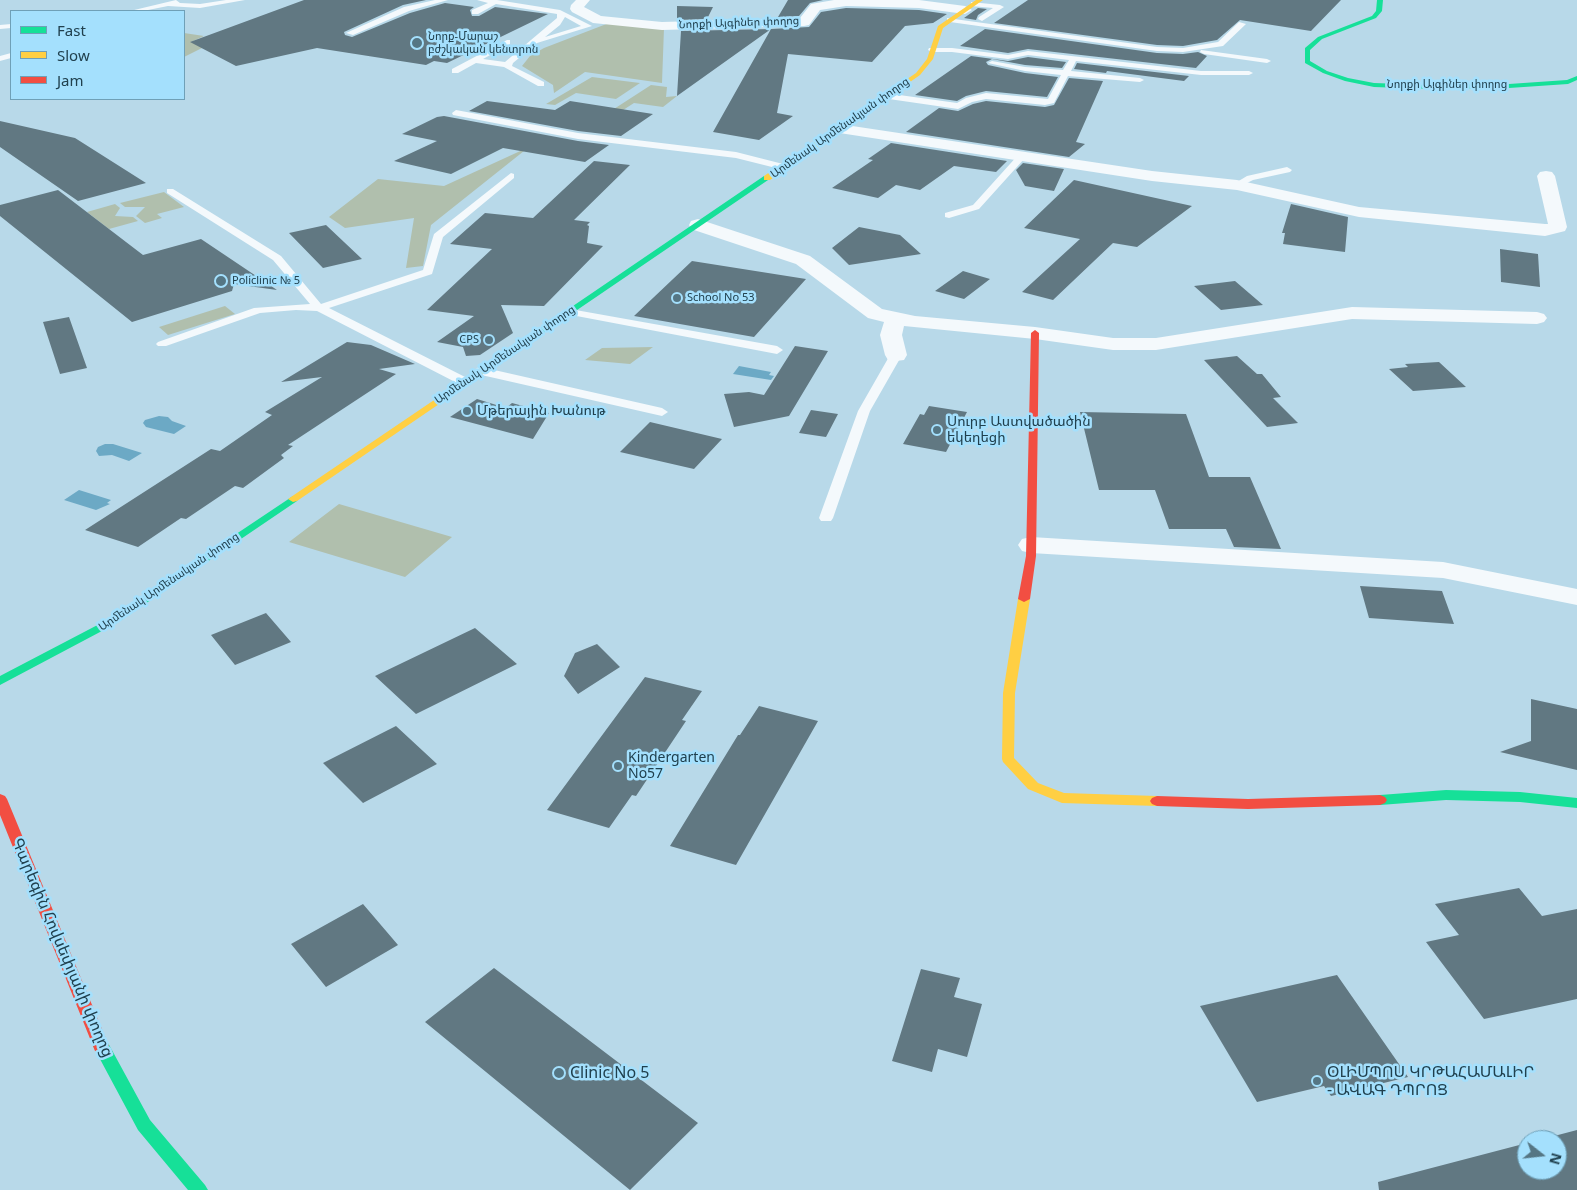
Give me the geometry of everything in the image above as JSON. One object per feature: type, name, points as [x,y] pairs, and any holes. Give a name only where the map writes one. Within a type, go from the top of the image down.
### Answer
[{"type":"street","name":"Նորքի Այգիներ փողոց","points":[[579,0],[578,10],[598,20],[662,26],[804,22],[816,7],[831,2],[973,4]]},
{"type":"street","name":"Նորքի Այգիներ փողոց","points":[[1380,0],[1379,11],[1374,16],[1320,38],[1307,48],[1307,62],[1325,72],[1346,80],[1374,85],[1430,88],[1509,86],[1568,82],[1577,78]]},
{"type":"street","name":"Արմենակ Արմենակյան փողոց","points":[[0,681],[113,621],[839,129],[918,74],[930,59],[940,26],[973,4]]},
{"type":"street","points":[[839,129],[1152,176],[1237,185],[1359,212],[1545,230],[1558,227],[1546,176]]},
{"type":"street","points":[[698,225],[803,260],[874,314],[915,322],[1113,344],[1156,344],[1352,312],[1537,318]]},
{"type":"street","points":[[895,318],[891,335],[896,355]]},
{"type":"street","points":[[1035,334],[1031,545],[1009,693],[1008,759],[1033,786],[1062,798],[1229,803],[1360,802],[1446,796],[1520,797],[1577,803]]},
{"type":"street","points":[[1031,545],[1443,570],[1577,598]]},
{"type":"street","name":"Գարեգին Հովսեփյանի փողոց","points":[[0,799],[95,1035],[144,1125],[199,1190]]},
{"type":"lane","points":[[139,10],[189,0]]},
{"type":"lane","points":[[168,4],[200,6],[241,0]]},
{"type":"lane","points":[[350,33],[407,9],[444,0]]},
{"type":"lane","points":[[481,0],[560,12],[588,26],[530,44]]},
{"type":"lane","points":[[475,12],[496,2]]},
{"type":"lane","points":[[973,4],[1000,8],[982,19]]},
{"type":"lane","points":[[508,65],[509,62],[561,18],[560,12]]},
{"type":"lane","points":[[950,20],[1157,49],[1187,50],[1267,60]]},
{"type":"lane","points":[[1187,50],[1220,44],[1242,24]]},
{"type":"lane","points":[[455,72],[507,42]]},
{"type":"lane","points":[[932,50],[952,50],[1008,57],[1028,53],[1201,73],[1249,73]]},
{"type":"lane","points":[[932,50],[1008,66],[1140,80]]},
{"type":"lane","points":[[886,96],[958,106],[969,100],[986,96],[1051,101],[1073,59]]},
{"type":"lane","points":[[475,60],[508,65],[508,67],[541,84]]},
{"type":"lane","points":[[456,113],[578,136],[736,155],[784,167]]},
{"type":"lane","points":[[949,215],[976,207],[1022,156]]},
{"type":"lane","points":[[1237,185],[1250,178],[1287,170]]},
{"type":"lane","points":[[162,344],[258,310],[289,307],[319,308],[428,272],[438,236],[511,176]]},
{"type":"lane","points":[[170,191],[278,258],[319,308],[465,382]]},
{"type":"lane","points":[[570,312],[777,350]]},
{"type":"lane","points":[[826,518],[864,410],[896,355]]},
{"type":"lane","points":[[481,371],[662,412]]},
{"type":"green space","points":[[609,23],[664,28],[662,83],[585,72],[554,93],[553,85],[522,66],[530,56],[544,48]]},
{"type":"green space","points":[[185,33],[204,36],[191,42],[208,45],[185,56]]},
{"type":"green space","points":[[592,77],[640,83],[616,99],[576,93],[555,105],[546,104]]},
{"type":"green space","points":[[651,85],[667,87],[666,97],[677,96],[663,107],[634,103],[603,123],[583,129]]},
{"type":"green space","points":[[529,147],[431,225],[423,266],[406,268],[414,218],[345,228],[329,217],[378,179],[444,186]]},
{"type":"green space","points":[[164,192],[184,207],[157,214],[162,218],[145,223],[136,216],[145,207],[125,207],[120,203]]},
{"type":"green space","points":[[115,204],[120,208],[115,216],[133,217],[138,221],[109,229],[87,212]]},
{"type":"green space","points":[[225,306],[235,314],[168,335],[159,327]]},
{"type":"green space","points":[[653,347],[630,364],[585,360],[602,348]]},
{"type":"green space","points":[[339,504],[452,537],[405,577],[289,542]]},
{"type":"water","points":[[739,366],[771,372],[769,375],[774,376],[771,380],[733,374]]},
{"type":"water","points":[[159,416],[168,417],[172,421],[186,426],[174,434],[146,427],[143,423],[145,420]]},
{"type":"water","points":[[105,444],[113,444],[142,453],[129,461],[112,455],[99,456],[96,451],[98,447]]},
{"type":"water","points":[[79,490],[111,500],[107,503],[110,504],[96,510],[64,500]]},
{"type":"building","points":[[304,0],[426,0],[403,5],[344,32],[345,35],[352,37],[410,13],[445,3],[474,7],[470,10],[472,16],[479,16],[495,7],[548,14],[447,63],[434,61],[426,65],[317,48],[236,66],[190,42]]},
{"type":"building","points":[[788,0],[823,0],[810,3],[799,16],[778,17]]},
{"type":"building","points":[[1028,0],[1341,0],[1311,31],[1240,20],[1217,40],[1183,46],[1157,45],[994,23]]},
{"type":"building","points":[[677,6],[713,7],[707,19],[677,20]]},
{"type":"building","points":[[846,8],[919,10],[947,14],[933,23],[905,26],[872,62],[788,54],[777,113],[793,116],[759,140],[713,132],[771,29],[809,27],[821,12]]},
{"type":"building","points":[[978,8],[987,9],[978,15],[976,20],[964,18]]},
{"type":"building","points":[[771,29],[677,96],[681,31]]},
{"type":"building","points":[[985,29],[1157,53],[1183,54],[1198,52],[1207,56],[1196,68],[1028,49],[1008,53],[960,46]]},
{"type":"building","points":[[971,56],[1008,61],[1028,57],[1066,62],[1062,68],[1025,65],[992,59],[986,62],[988,65],[1025,73],[1058,77],[1047,97],[986,91],[966,96],[957,101],[915,95]]},
{"type":"building","points":[[1077,63],[1189,76],[1184,81],[1107,71],[1106,73],[1074,69]]},
{"type":"building","points":[[1069,78],[1103,81],[1076,142],[1085,144],[1069,157],[906,132],[939,108],[958,111],[973,104],[986,101],[1045,107],[1054,105]]},
{"type":"building","points":[[487,101],[555,110],[570,101],[653,114],[621,136],[578,131],[469,111]]},
{"type":"building","points":[[444,116],[609,145],[585,162],[503,148],[451,174],[394,161],[437,141],[402,134],[437,117]]},
{"type":"building","points":[[0,121],[75,138],[146,183],[78,201],[0,147]]},
{"type":"building","points":[[891,143],[1007,161],[996,172],[954,166],[920,190],[896,185],[878,198],[832,188],[873,160],[868,159]]},
{"type":"building","points":[[594,161],[630,165],[574,220],[590,222],[587,225],[589,226],[587,243],[603,246],[544,306],[501,305],[513,333],[480,355],[466,356],[463,347],[437,342],[474,316],[427,310],[492,249],[450,244],[485,213],[533,218]]},
{"type":"building","points":[[1023,163],[1064,169],[1054,191],[1025,186],[1016,170]]},
{"type":"building","points":[[1074,180],[1192,206],[1137,247],[1113,243],[1053,300],[1022,292],[1080,239],[1024,228]]},
{"type":"building","points":[[58,190],[143,255],[201,239],[277,290],[234,284],[232,291],[132,322],[0,216],[0,205]]},
{"type":"building","points":[[1291,204],[1348,217],[1345,252],[1283,244],[1285,233],[1282,233]]},
{"type":"building","points":[[326,225],[362,259],[323,268],[289,233]]},
{"type":"building","points":[[859,227],[900,235],[921,254],[849,265],[832,248]]},
{"type":"building","points":[[1500,249],[1538,254],[1540,287],[1501,282]]},
{"type":"building","name":"School No 53","points":[[692,261],[806,279],[754,337],[634,316]]},
{"type":"building","points":[[963,271],[990,279],[964,299],[935,291]]},
{"type":"building","points":[[1235,281],[1263,305],[1221,310],[1194,286]]},
{"type":"building","points":[[69,317],[87,368],[60,374],[43,322]]},
{"type":"building","points":[[347,342],[371,345],[415,364],[379,369],[396,374],[288,445],[293,446],[281,455],[284,458],[243,488],[235,486],[186,519],[181,518],[138,547],[85,530],[211,449],[220,451],[272,415],[265,412],[322,377],[281,382]]},
{"type":"building","points":[[795,346],[828,351],[789,416],[734,427],[724,394],[749,392],[764,395]]},
{"type":"building","points":[[1237,356],[1257,374],[1262,374],[1281,397],[1273,398],[1298,423],[1267,427],[1204,360]]},
{"type":"building","points":[[1439,362],[1466,387],[1413,391],[1389,369],[1408,367],[1405,364]]},
{"type":"building","points":[[477,399],[506,408],[512,403],[549,413],[533,439],[450,417]]},
{"type":"building","name":"Սուրբ Աստվածածին եկեղեցի","points":[[929,406],[967,412],[946,452],[903,444],[920,414],[924,415]]},
{"type":"building","points":[[811,410],[838,414],[826,437],[799,433]]},
{"type":"building","points":[[1080,412],[1186,414],[1209,477],[1250,477],[1281,549],[1234,547],[1226,529],[1169,529],[1155,490],[1099,490]]},
{"type":"building","points":[[650,422],[722,439],[694,469],[620,452]]},
{"type":"building","points":[[1360,586],[1442,591],[1454,624],[1369,618]]},
{"type":"building","points":[[266,613],[291,642],[235,665],[211,635]]},
{"type":"building","points":[[475,628],[517,664],[416,714],[375,676]]},
{"type":"building","points":[[597,644],[620,667],[578,694],[564,676],[575,653]]},
{"type":"building","points":[[645,677],[702,691],[682,720],[686,721],[636,796],[632,795],[609,828],[547,810]]},
{"type":"building","points":[[1531,699],[1577,709],[1577,770],[1500,752],[1531,741]]},
{"type":"building","points":[[759,706],[818,721],[736,865],[670,846],[738,735],[740,735]]},
{"type":"building","points":[[396,726],[437,764],[363,803],[323,763]]},
{"type":"building","points":[[1519,888],[1542,916],[1577,909],[1577,999],[1484,1019],[1426,942],[1459,935],[1435,904]]},
{"type":"building","points":[[363,904],[398,945],[326,987],[291,944]]},
{"type":"building","name":"Clinic No 5","points":[[494,968],[698,1123],[630,1190],[425,1022]]},
{"type":"building","points":[[921,969],[960,978],[954,997],[982,1004],[967,1057],[938,1049],[932,1072],[892,1061]]},
{"type":"building","name":"ՕԼԻՄՊՈՍ ԿՐԹԱՀԱՄԱԼԻՐ - ԱՎԱԳ ԴՊՐՈՑ","points":[[1337,975],[1408,1077],[1331,1096],[1324,1086],[1257,1102],[1200,1006]]},
{"type":"building","points":[[1577,1130],[1577,1190],[1379,1190],[1378,1182],[1517,1146],[1517,1180],[1567,1180],[1567,1133]]},
{"type":"traffic: fast","points":[[1380,0],[1379,11],[1374,17],[1320,38],[1307,49],[1307,62],[1325,72],[1347,80],[1374,85],[1430,87],[1509,86],[1568,82],[1577,78]]},
{"type":"traffic: fast","points":[[505,355],[767,178]]},
{"type":"traffic: fast","points":[[0,681],[113,621],[293,499]]},
{"type":"traffic: fast","points":[[1380,800],[1446,795],[1520,797],[1577,803]]},
{"type":"traffic: fast","points":[[101,1046],[144,1125],[199,1190]]},
{"type":"traffic: slow","points":[[767,178],[918,74],[930,59],[940,27],[980,0]]},
{"type":"traffic: slow","points":[[293,499],[505,355]]},
{"type":"traffic: slow","points":[[1024,599],[1009,693],[1008,759],[1033,786],[1062,798],[1157,801]]},
{"type":"traffic: jam","points":[[1024,599],[1031,556],[1035,333]]},
{"type":"traffic: jam","points":[[0,799],[101,1046]]},
{"type":"traffic: jam","points":[[1157,801],[1248,804],[1380,800]]},
{"type":"place","name":"Նորք-Մարաշ բժշկական կենտրոն","points":[[417,43]]},
{"type":"place","name":"Policlinic № 5","points":[[221,281]]},
{"type":"place","name":"School No 53","points":[[677,298]]},
{"type":"place","name":"CPS","points":[[489,340]]},
{"type":"place","name":"Մթերային Խանութ","points":[[467,411]]},
{"type":"place","name":"Սուրբ Աստվածածին եկեղեցի","points":[[937,430]]},
{"type":"place","name":"Kindergarten No57","points":[[618,766]]},
{"type":"place","name":"Clinic No 5","points":[[559,1073]]},
{"type":"place","name":"ՕԼԻՄՊՈՍ ԿՐԹԱՀԱՄԱԼԻՐ - ԱՎԱԳ ԴՊՐՈՑ","points":[[1317,1081]]}]
